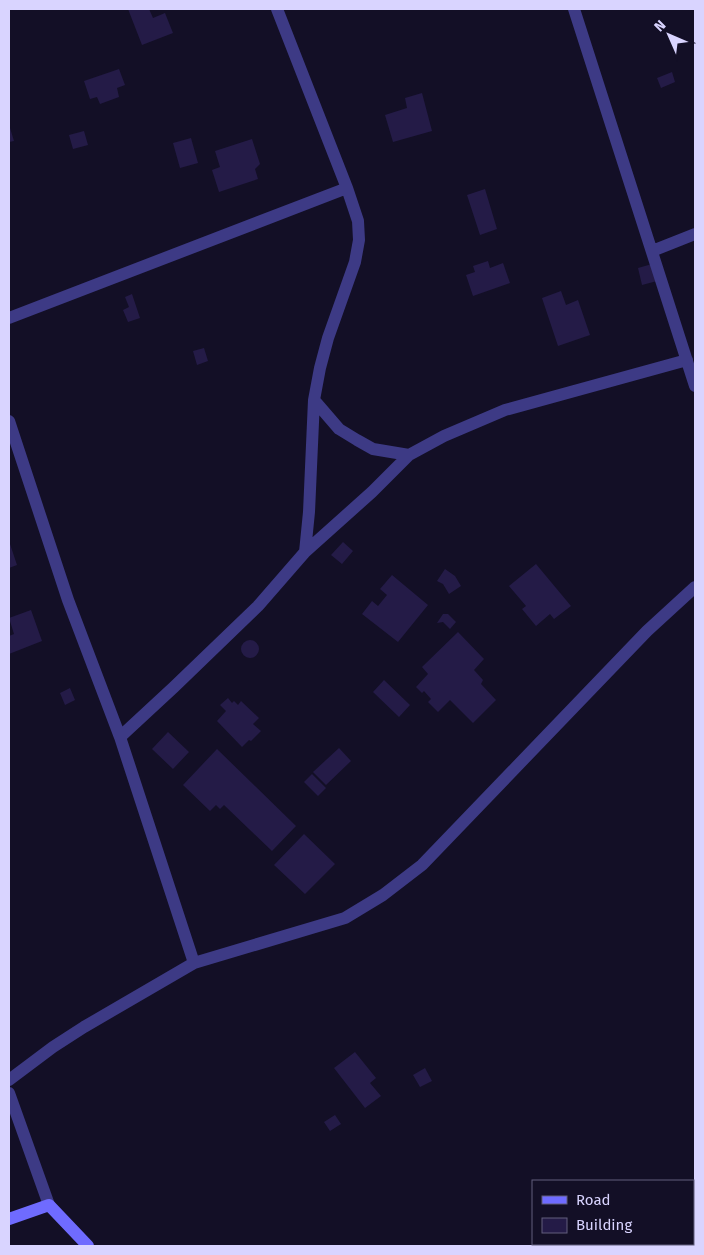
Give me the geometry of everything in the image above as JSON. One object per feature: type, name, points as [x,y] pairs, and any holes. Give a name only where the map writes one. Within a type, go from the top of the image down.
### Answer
[{"type":"street","points":[[277,9],[347,188],[358,221],[359,240],[355,262],[328,338],[314,400],[309,512],[305,552]]},
{"type":"street","points":[[574,9],[695,386]]},
{"type":"street","points":[[9,318],[347,188]]},
{"type":"street","points":[[652,251],[695,234]]},
{"type":"street","points":[[120,736],[258,606],[305,552],[372,492],[409,454],[444,436],[505,410],[687,360]]},
{"type":"street","points":[[314,400],[339,429],[357,440],[373,449],[409,454]]},
{"type":"street","points":[[9,421],[68,600],[120,736],[194,963]]},
{"type":"street","points":[[9,1080],[53,1047],[84,1027],[194,963],[345,918],[383,896],[422,865],[647,631],[695,587]]},
{"type":"street","points":[[9,1093],[49,1205],[88,1246]]},
{"type":"street","points":[[9,1219],[49,1205]]},
{"type":"building","points":[[128,9],[149,9],[153,18],[165,13],[173,33],[142,45]]},
{"type":"building","points":[[119,69],[125,85],[117,88],[119,97],[100,104],[97,97],[90,99],[84,81]]},
{"type":"building","points":[[672,72],[675,82],[661,88],[657,78]]},
{"type":"building","points":[[422,93],[432,131],[393,142],[385,115],[407,108],[405,98]]},
{"type":"building","points":[[9,129],[14,141],[9,142]]},
{"type":"building","points":[[84,131],[88,145],[73,149],[69,135]]},
{"type":"building","points":[[191,138],[198,163],[180,168],[173,143]]},
{"type":"building","points":[[252,139],[260,164],[255,169],[258,179],[219,192],[212,170],[220,167],[215,151]]},
{"type":"building","points":[[485,189],[497,229],[480,235],[467,195]]},
{"type":"building","points":[[488,261],[490,268],[503,263],[510,283],[473,296],[466,275],[475,272],[473,266]]},
{"type":"building","points":[[652,264],[657,281],[642,285],[638,268]]},
{"type":"building","points":[[561,291],[566,305],[578,300],[590,335],[558,346],[542,298]]},
{"type":"building","points":[[132,294],[140,318],[128,322],[123,310],[129,307],[125,297]]},
{"type":"building","points":[[204,348],[208,361],[197,365],[193,351]]},
{"type":"building","points":[[9,541],[17,565],[9,568]]},
{"type":"building","points":[[343,542],[353,551],[342,564],[331,555]]},
{"type":"building","points":[[536,564],[571,606],[554,619],[550,614],[536,626],[522,609],[526,606],[509,586]]},
{"type":"building","points":[[445,569],[455,576],[461,586],[449,594],[443,584],[437,581]]},
{"type":"building","points":[[392,575],[428,605],[398,642],[362,614],[372,601],[378,606],[387,595],[380,589]]},
{"type":"building","points":[[31,610],[42,641],[9,654],[9,636],[14,634],[9,618]]},
{"type":"building","points":[[443,614],[448,614],[456,622],[450,629],[443,622],[437,623]]},
{"type":"building","points":[[458,632],[484,659],[474,670],[483,680],[481,684],[496,700],[473,723],[450,700],[438,712],[428,702],[431,699],[424,691],[422,693],[416,687],[428,674],[422,667]]},
{"type":"building","points":[[250,640],[256,643],[259,649],[256,655],[250,658],[244,655],[241,649],[244,643]]},
{"type":"building","points":[[384,680],[410,705],[399,717],[373,692]]},
{"type":"building","points":[[70,688],[75,700],[65,705],[60,693]]},
{"type":"building","points":[[228,698],[232,703],[234,701],[238,705],[241,701],[259,718],[253,724],[261,731],[242,747],[217,721],[226,711],[220,705]]},
{"type":"building","points":[[168,732],[189,752],[173,769],[152,749]]},
{"type":"building","points":[[339,748],[351,761],[326,785],[313,772]]},
{"type":"building","points":[[217,749],[296,826],[272,851],[224,805],[220,809],[216,805],[210,811],[183,785]]},
{"type":"building","points":[[312,774],[326,788],[318,796],[304,782]]},
{"type":"building","points":[[304,834],[335,864],[305,894],[274,865]]},
{"type":"building","points":[[355,1052],[376,1078],[370,1083],[381,1096],[365,1108],[334,1068]]},
{"type":"building","points":[[425,1068],[432,1081],[420,1087],[413,1075]]},
{"type":"building","points":[[335,1115],[341,1124],[330,1131],[324,1122]]}]
